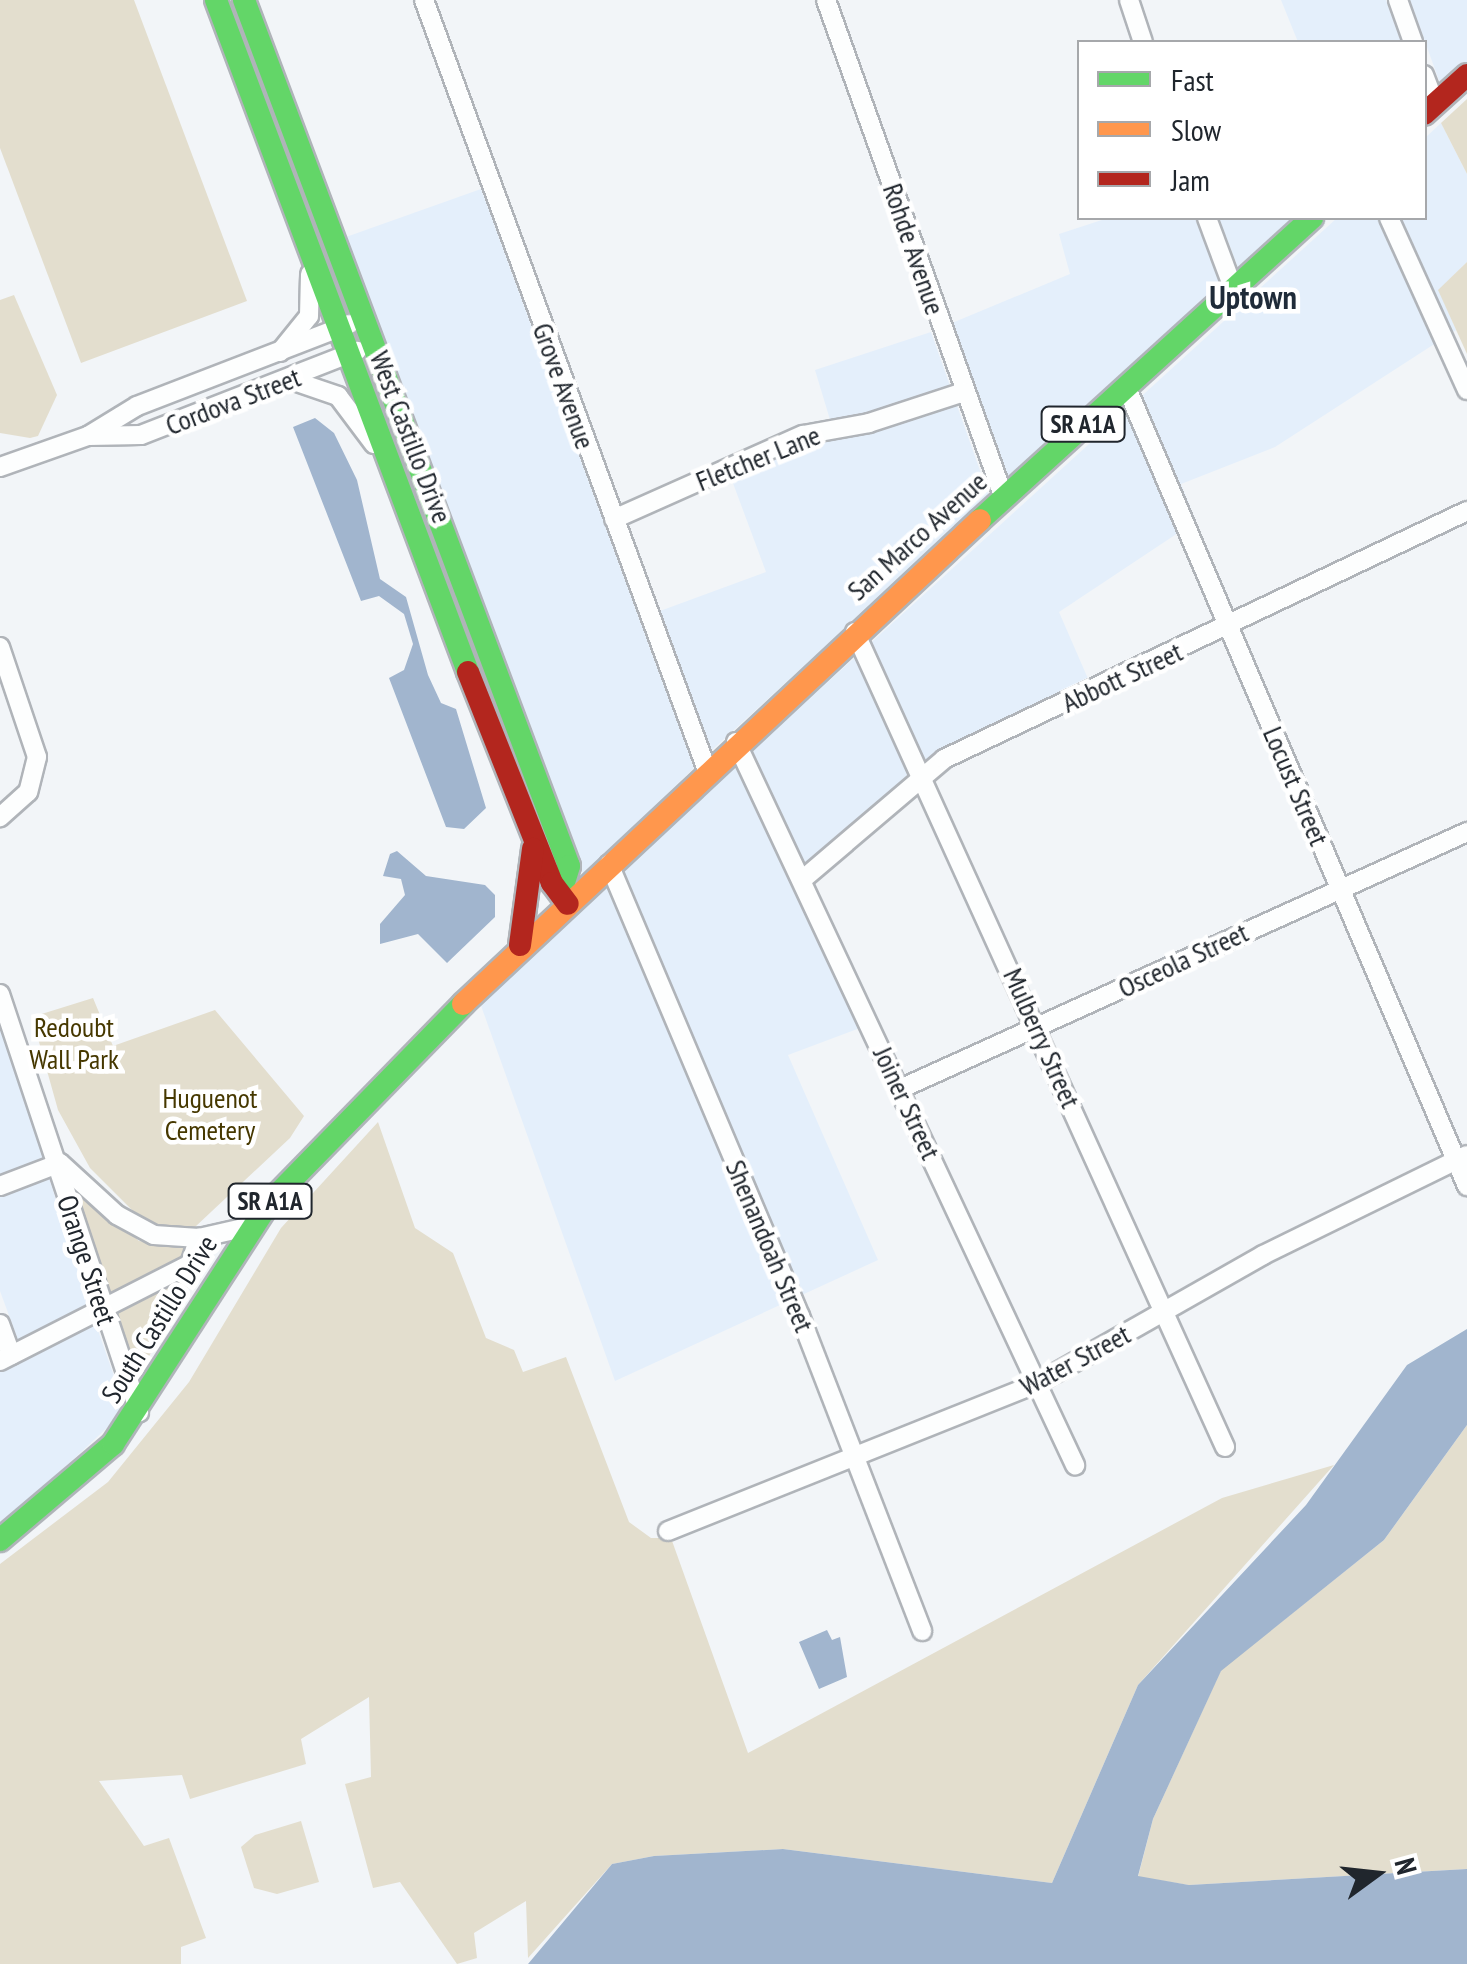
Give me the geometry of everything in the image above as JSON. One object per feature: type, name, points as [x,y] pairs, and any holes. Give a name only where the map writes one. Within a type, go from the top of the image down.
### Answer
[{"type":"main road","name":"West Castillo Drive","points":[[216,0],[348,355],[552,882],[565,897]]},
{"type":"main road","name":"West Castillo Drive","points":[[244,0],[568,866],[565,897]]},
{"type":"main road","points":[[1430,110],[1467,75]]},
{"type":"main road","name":"San Marco Avenue","points":[[565,897],[609,864],[855,632],[1310,220]]},
{"type":"main road","points":[[520,945],[533,887],[531,824]]},
{"type":"main road","name":"South Castillo Drive","points":[[0,1540],[86,1472],[139,1412],[252,1226],[300,1166],[565,897]]},
{"type":"street","name":"Grove Avenue","points":[[424,0],[706,770]]},
{"type":"street","name":"Rohde Avenue","points":[[826,0],[1004,498]]},
{"type":"street","points":[[1129,0],[1143,40]]},
{"type":"street","points":[[1398,0],[1412,40]]},
{"type":"street","points":[[1208,220],[1234,288]]},
{"type":"street","points":[[1390,220],[1467,390]]},
{"type":"street","points":[[278,354],[309,316],[314,296],[302,229]]},
{"type":"street","name":"Cordova Street","points":[[0,466],[88,436],[136,406],[364,318]]},
{"type":"street","name":"Cordova Street","points":[[88,436],[140,436],[291,380],[374,344]]},
{"type":"street","points":[[291,380],[350,406],[395,478]]},
{"type":"street","name":"Locust Street","points":[[1126,386],[1340,888],[1461,1158],[1467,1186]]},
{"type":"street","name":"Fletcher Lane","points":[[614,519],[803,435],[869,424],[964,392]]},
{"type":"street","name":"Abbott Street","points":[[802,880],[920,775],[1467,511]]},
{"type":"street","name":"Mulberry Street","points":[[855,632],[1225,1446]]},
{"type":"street","points":[[0,647],[37,769],[28,792],[0,816]]},
{"type":"street","name":"Joiner Street","points":[[736,742],[1076,1465]]},
{"type":"street","name":"Osceola Street","points":[[900,1089],[1467,832]]},
{"type":"street","name":"Shenandoah Street","points":[[609,864],[857,1460],[922,1631]]},
{"type":"street","name":"Orange Street","points":[[1,999],[60,1164],[64,1196],[139,1412]]},
{"type":"street","name":"Water Street","points":[[668,1531],[857,1460],[1038,1383],[1166,1310],[1461,1158]]},
{"type":"street","points":[[0,1186],[60,1164]]},
{"type":"street","name":"Orange Street","points":[[60,1164],[142,1231],[199,1238],[252,1226]]},
{"type":"street","points":[[0,1324],[6,1358],[190,1264],[199,1238]]},
{"type":"shaded area","points":[[1281,0],[1386,0],[1400,40],[1297,40]]},
{"type":"shaded area","points":[[1410,0],[1467,0],[1467,62],[1441,86]]},
{"type":"shaded area","points":[[1441,123],[1467,174],[1467,262],[1439,290],[1456,330],[1275,447],[1181,484],[1196,521],[1059,612],[1089,681],[939,750],[792,886],[860,1028],[788,1055],[878,1260],[615,1381],[479,1000],[1335,220],[1427,220],[1427,136]]},
{"type":"shaded area","points":[[481,189],[694,768],[583,874],[346,237]]},
{"type":"shaded area","points":[[1102,220],[1196,220],[1221,286],[1007,479],[952,323],[1070,274],[1059,234]]},
{"type":"shaded area","points":[[1220,220],[1295,220],[1239,270]]},
{"type":"shaded area","points":[[931,332],[989,496],[711,751],[660,611],[766,572],[724,459],[801,426],[831,423],[815,370]]},
{"type":"shaded area","points":[[0,1027],[47,1158],[0,1176]]},
{"type":"shaded area","points":[[49,1178],[89,1303],[18,1340],[0,1291],[0,1197]]},
{"type":"shaded area","points":[[95,1322],[126,1410],[0,1528],[0,1372]]},
{"type":"green space","points":[[0,0],[134,0],[247,301],[81,363],[0,148]]},
{"type":"green space","points":[[1467,99],[1467,174],[1441,123]]},
{"type":"green space","points":[[1467,262],[1467,354],[1438,290]]},
{"type":"green space","points":[[14,295],[57,395],[38,436],[30,438],[0,433],[0,300]]},
{"type":"green space","name":"Huguenot Cemetery","points":[[93,998],[113,1046],[215,1010],[304,1116],[290,1138],[195,1227],[154,1226],[135,1213],[90,1168],[58,1110],[32,1017]]},
{"type":"green space","points":[[378,1122],[415,1228],[453,1253],[486,1338],[514,1350],[523,1372],[566,1357],[629,1522],[651,1538],[671,1538],[748,1753],[1222,1498],[1334,1465],[1138,1685],[1052,1883],[783,1849],[654,1856],[612,1864],[528,1958],[526,1901],[474,1933],[477,1958],[457,1964],[400,1882],[373,1888],[345,1784],[371,1777],[369,1697],[301,1739],[306,1764],[190,1799],[182,1775],[99,1781],[144,1846],[169,1838],[206,1938],[181,1947],[181,1964],[0,1964],[0,1564],[108,1482],[189,1382],[281,1228]]},
{"type":"green space","points":[[68,1178],[139,1241],[211,1247],[144,1365],[133,1361]]},
{"type":"green space","points":[[1467,1425],[1467,1869],[1189,1885],[1138,1877],[1153,1819],[1221,1670],[1384,1540]]},
{"type":"green space","points":[[301,1821],[319,1882],[277,1894],[254,1888],[241,1847],[255,1835]]},
{"type":"water","points":[[315,418],[334,433],[357,480],[380,579],[406,597],[428,675],[441,703],[456,709],[486,808],[464,829],[446,827],[389,678],[404,670],[413,644],[404,614],[379,596],[361,601],[293,427]]},
{"type":"water","points":[[397,851],[426,876],[485,885],[495,895],[495,917],[447,963],[418,934],[380,944],[380,924],[405,895],[401,879],[383,876],[390,854]]},
{"type":"water","points":[[1467,1329],[1467,1425],[1384,1540],[1221,1671],[1153,1819],[1138,1876],[1189,1885],[1467,1869],[1467,1964],[528,1964],[612,1864],[654,1856],[783,1849],[1052,1883],[1138,1685],[1306,1505],[1407,1365]]},
{"type":"water","points":[[827,1630],[832,1640],[840,1637],[847,1677],[819,1689],[799,1642]]},
{"type":"traffic: fast","points":[[216,0],[468,672]]},
{"type":"traffic: fast","points":[[244,0],[569,866],[562,889]]},
{"type":"traffic: fast","points":[[980,520],[1310,220]]},
{"type":"traffic: fast","points":[[0,1540],[113,1444],[268,1204],[463,1004]]},
{"type":"traffic: slow","points":[[463,1004],[980,520]]},
{"type":"traffic: jam","points":[[1427,111],[1467,75]]},
{"type":"traffic: jam","points":[[468,672],[552,883],[568,904]]},
{"type":"traffic: jam","points":[[520,945],[533,849]]},
{"type":"district","name":"Uptown","points":[[1253,297]]},
{"type":"park label","name":"Redoubt Wall Park","points":[[74,1043]]}]
